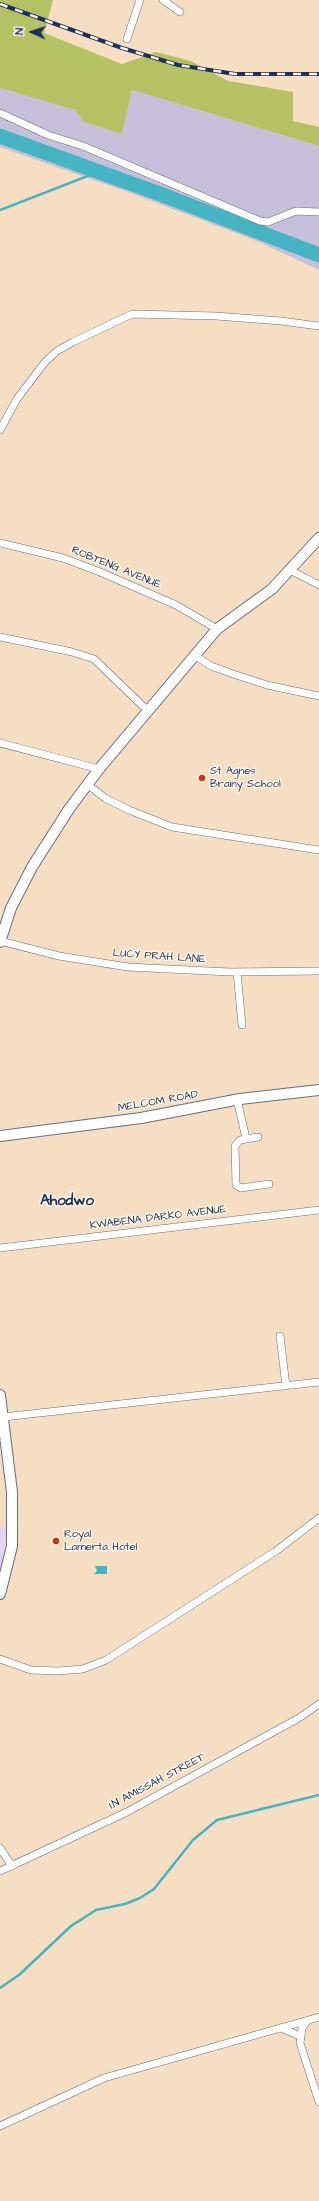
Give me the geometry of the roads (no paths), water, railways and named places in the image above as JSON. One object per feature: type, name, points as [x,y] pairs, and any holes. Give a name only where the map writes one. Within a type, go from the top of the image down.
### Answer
[{"type":"main road","points":[[0,942],[2,926],[32,867],[98,769],[217,629],[272,589],[319,538]]},
{"type":"main road","name":"MELCOM ROAD","points":[[0,1136],[141,1118],[238,1100],[319,1090]]},
{"type":"main road","points":[[0,1395],[12,1492],[12,1546],[0,1594]]},
{"type":"street","points":[[126,39],[140,0]]},
{"type":"street","points":[[163,0],[180,12]]},
{"type":"street","points":[[0,113],[48,135],[83,146],[260,221],[268,222],[296,211],[319,212]]},
{"type":"street","points":[[0,430],[17,399],[45,362],[57,351],[132,314],[281,320],[319,326]]},
{"type":"street","name":"ROBTENG AVENUE","points":[[0,543],[63,558],[100,572],[176,604],[217,629]]},
{"type":"street","points":[[290,570],[319,585]]},
{"type":"street","points":[[0,637],[72,652],[94,659],[147,710]]},
{"type":"street","points":[[194,655],[211,666],[233,674],[267,685],[319,696]]},
{"type":"street","points":[[0,743],[98,769]]},
{"type":"street","points":[[87,784],[105,798],[129,810],[172,827],[319,850]]},
{"type":"street","name":"LUCY PRAH LANE","points":[[0,942],[91,962],[128,967],[237,972],[319,971]]},
{"type":"street","points":[[237,972],[242,1025]]},
{"type":"street","points":[[238,1100],[246,1138]]},
{"type":"street","points":[[258,1137],[240,1140],[235,1146],[236,1185],[241,1188],[269,1184]]},
{"type":"street","name":"KWABENA DARKO AVENUE","points":[[0,1248],[319,1210]]},
{"type":"street","points":[[280,1336],[286,1386]]},
{"type":"street","points":[[3,1417],[319,1382]]},
{"type":"street","points":[[0,1659],[31,1670],[58,1671],[83,1669],[106,1660],[276,1551],[319,1518]]},
{"type":"street","name":"I.N AMISSAH STREET","points":[[0,1871],[127,1812],[299,1718],[319,1704]]},
{"type":"street","points":[[0,1848],[12,1866]]},
{"type":"street","points":[[0,2126],[104,2078],[319,2017]]},
{"type":"street","points":[[307,2021],[300,2036],[303,2054],[319,2102]]},
{"type":"street","points":[[281,2028],[300,2036]]},
{"type":"water","points":[[95,1566],[107,1566],[107,1574],[94,1574],[97,1571]]},
{"type":"waterway","points":[[0,136],[160,194],[319,255]]},
{"type":"waterway","points":[[0,210],[98,172]]},
{"type":"waterway","points":[[0,1988],[19,1975],[71,1926],[96,1910],[125,1904],[140,1898],[154,1889],[193,1840],[217,1820],[319,1795]]},
{"type":"railway","points":[[0,4],[122,48],[178,65],[235,74],[319,74]]},
{"type":"place","name":"St Agnes Brainy School","points":[[202,778]]},
{"type":"place","name":"Royal Lamerta Hotel","points":[[56,1541]]},
{"type":"district","name":"Ahodwo","points":[[67,1202]]}]
